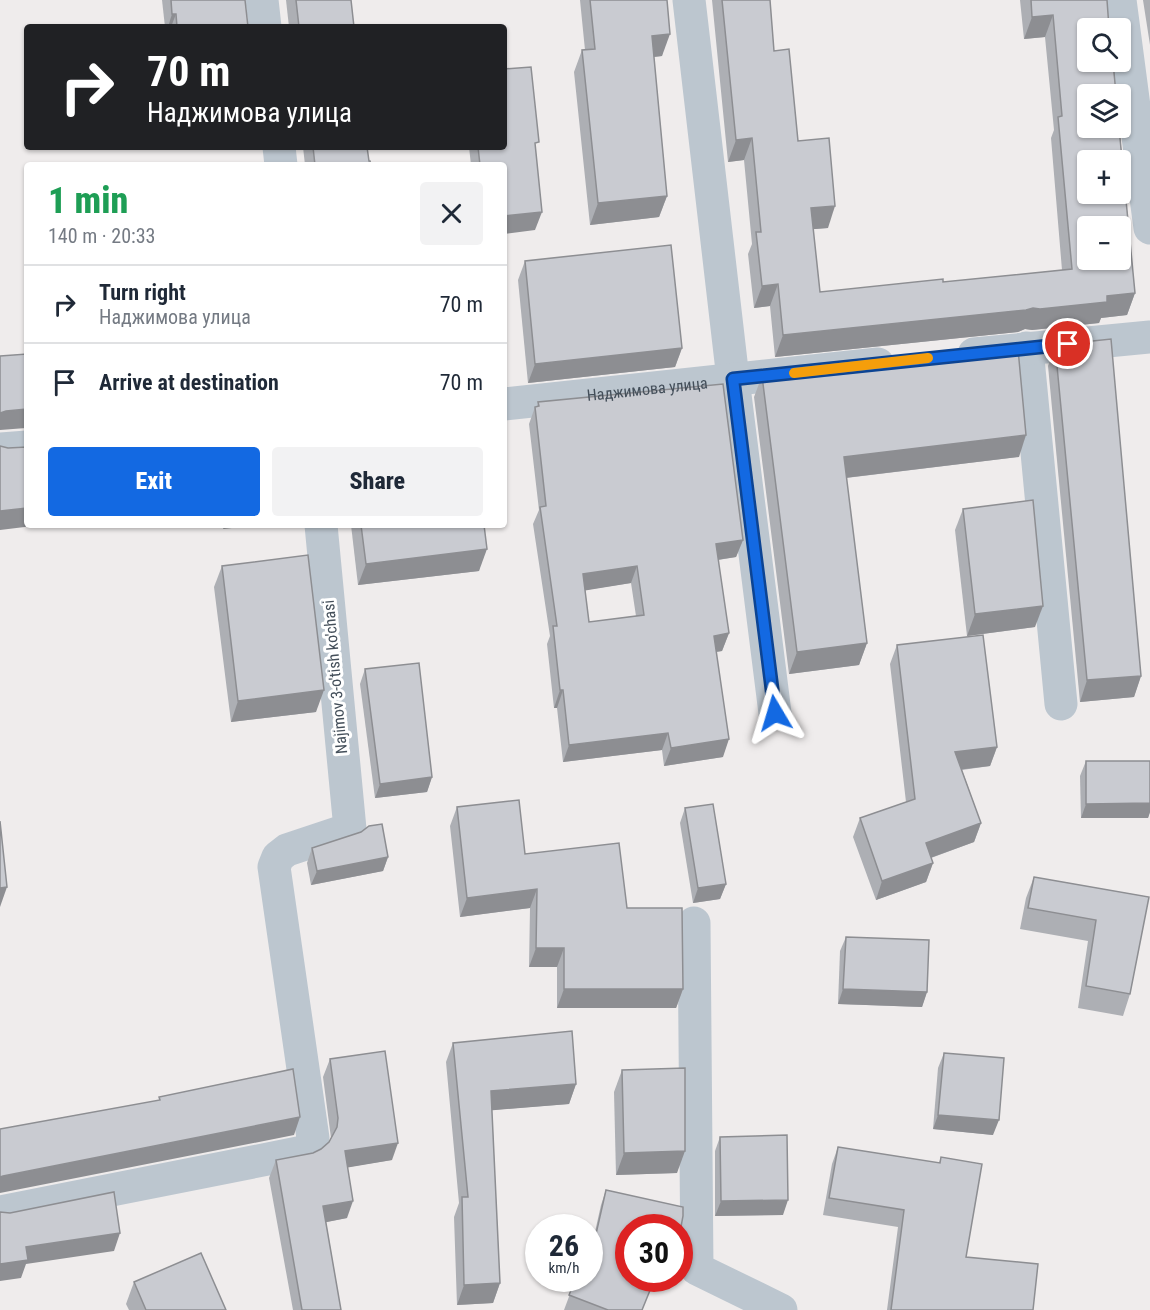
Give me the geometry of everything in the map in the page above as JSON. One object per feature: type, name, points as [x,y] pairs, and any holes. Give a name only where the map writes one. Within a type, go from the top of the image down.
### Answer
[{"type":"street","points":[[262,0],[265,24]]},
{"type":"street","points":[[689,0],[775,713]]},
{"type":"street","points":[[1120,0],[1150,228]]},
{"type":"street","points":[[944,357],[1150,337]]},
{"type":"street","points":[[1027,348],[1061,704]]},
{"type":"street","name":"Наджимова улица","points":[[507,404],[909,360]]},
{"type":"street","points":[[0,449],[24,447]]},
{"type":"street","name":"Najimov 3-o'tish ko'chasi","points":[[0,1212],[303,1152],[310,1146],[313,1138],[274,867],[278,857],[287,850],[350,829],[321,528]]},
{"type":"street","points":[[694,923],[697,1269],[780,1310]]},
{"type":"building","points":[[171,0],[245,0],[248,24],[177,24],[176,14],[172,14]]},
{"type":"building","points":[[296,0],[351,0],[354,24],[299,24]]},
{"type":"building","points":[[590,0],[667,0],[670,34],[652,36],[667,196],[598,203],[582,50],[595,49]]},
{"type":"building","points":[[722,0],[770,0],[774,51],[789,49],[798,141],[829,138],[835,206],[811,208],[820,292],[1072,269],[1058,117],[1062,116],[1053,15],[1032,17],[1031,0],[1107,0],[1108,18],[1077,18],[1077,72],[1114,72],[1115,84],[1077,84],[1077,138],[1120,138],[1121,150],[1077,150],[1077,204],[1126,204],[1128,216],[1077,216],[1077,270],[1131,270],[1131,252],[1135,293],[1107,296],[1107,302],[783,335],[778,284],[762,286],[756,232],[761,232],[752,138],[736,140]]},
{"type":"building","points":[[531,67],[539,142],[535,143],[542,212],[507,216],[507,162],[480,162],[478,150],[507,150],[507,69]]},
{"type":"building","points":[[313,150],[367,150],[370,162],[315,162]]},
{"type":"building","points":[[671,245],[682,348],[535,364],[525,261]]},
{"type":"building","points":[[1111,339],[1141,676],[1087,680],[1055,345]]},
{"type":"building","points":[[1018,349],[1026,435],[844,457],[867,643],[797,652],[762,376]]},
{"type":"building","points":[[24,354],[24,409],[0,413],[0,356]]},
{"type":"building","points":[[723,384],[743,540],[716,544],[729,633],[714,636],[729,739],[671,748],[668,733],[569,745],[553,626],[557,626],[540,507],[546,506],[535,407],[539,406],[538,402]],"holes":[[[637,566],[644,615],[589,622],[583,574]]]},
{"type":"building","points":[[0,446],[24,447],[24,508],[0,511]]},
{"type":"building","points":[[1033,500],[1043,606],[975,614],[963,509]]},
{"type":"building","points":[[361,528],[484,528],[487,549],[366,564]]},
{"type":"building","points":[[308,555],[324,690],[238,701],[222,566]]},
{"type":"building","points":[[983,635],[997,747],[955,752],[981,823],[926,843],[933,863],[882,881],[860,818],[915,799],[897,645]]},
{"type":"building","points":[[419,663],[432,777],[380,784],[365,669]]},
{"type":"building","points":[[1086,761],[1150,761],[1150,803],[1086,804]]},
{"type":"building","points":[[519,800],[525,854],[619,843],[627,908],[682,908],[683,989],[564,989],[564,948],[536,948],[537,889],[467,898],[457,807]]},
{"type":"building","points":[[713,804],[726,884],[698,888],[685,808]]},
{"type":"building","points":[[0,821],[7,887],[0,888]]},
{"type":"building","points":[[382,824],[388,857],[317,871],[312,848],[361,832],[369,826]]},
{"type":"building","points":[[1034,877],[1149,897],[1130,994],[1086,986],[1096,920],[1028,908]]},
{"type":"building","points":[[846,937],[929,940],[927,992],[843,989]]},
{"type":"building","points":[[572,1031],[576,1084],[491,1091],[500,1283],[464,1285],[462,1197],[468,1197],[453,1043]]},
{"type":"building","points":[[385,1051],[398,1143],[345,1151],[353,1201],[323,1206],[341,1310],[302,1310],[276,1160],[313,1153],[329,1142],[337,1127],[338,1118],[330,1059]]},
{"type":"building","points":[[944,1053],[1004,1058],[999,1120],[938,1115]]},
{"type":"building","points":[[685,1068],[685,1151],[624,1153],[622,1070]]},
{"type":"building","points":[[293,1069],[300,1117],[0,1177],[0,1129],[160,1100],[159,1097]]},
{"type":"building","points":[[787,1135],[788,1200],[721,1201],[720,1137]]},
{"type":"building","points":[[838,1147],[940,1163],[941,1157],[982,1164],[966,1257],[1038,1264],[1033,1310],[891,1310],[904,1210],[829,1198]]},
{"type":"building","points":[[606,1190],[683,1207],[683,1214],[615,1214],[615,1292],[649,1292],[642,1310],[608,1310],[569,1295],[570,1292],[603,1292],[603,1214],[601,1214]]},
{"type":"building","points":[[114,1192],[120,1233],[26,1247],[28,1260],[0,1264],[0,1212],[10,1213]]},
{"type":"building","points":[[201,1253],[226,1310],[146,1310],[134,1282]]},
{"type":"slow traffic","points":[[794,373],[928,358]]},
{"type":"route","points":[[775,713],[733,379],[1068,344]]}]
